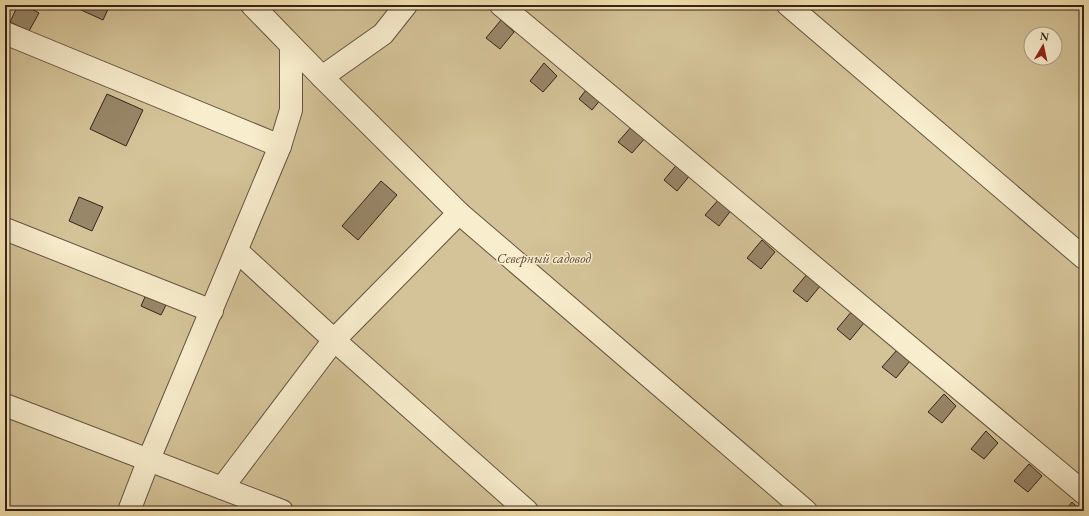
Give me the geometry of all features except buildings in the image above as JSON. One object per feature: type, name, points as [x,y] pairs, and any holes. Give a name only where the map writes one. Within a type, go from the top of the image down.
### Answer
[{"type":"street","points":[[252,5],[459,213],[806,511]]},
{"type":"street","points":[[322,77],[383,34],[406,5]]},
{"type":"street","points":[[501,5],[1084,493]]},
{"type":"street","points":[[788,5],[1084,258]]},
{"type":"street","points":[[5,33],[280,146]]},
{"type":"street","points":[[129,511],[149,459],[280,146],[292,110],[292,46]]},
{"type":"street","points":[[222,488],[334,340],[459,213]]},
{"type":"street","points":[[5,229],[212,311]]},
{"type":"street","points":[[237,250],[334,340],[527,511]]},
{"type":"street","points":[[5,405],[282,511]]},
{"type":"green space","name":"Северный садовод","points":[[5,5],[1084,5],[1084,511],[5,511]]}]
